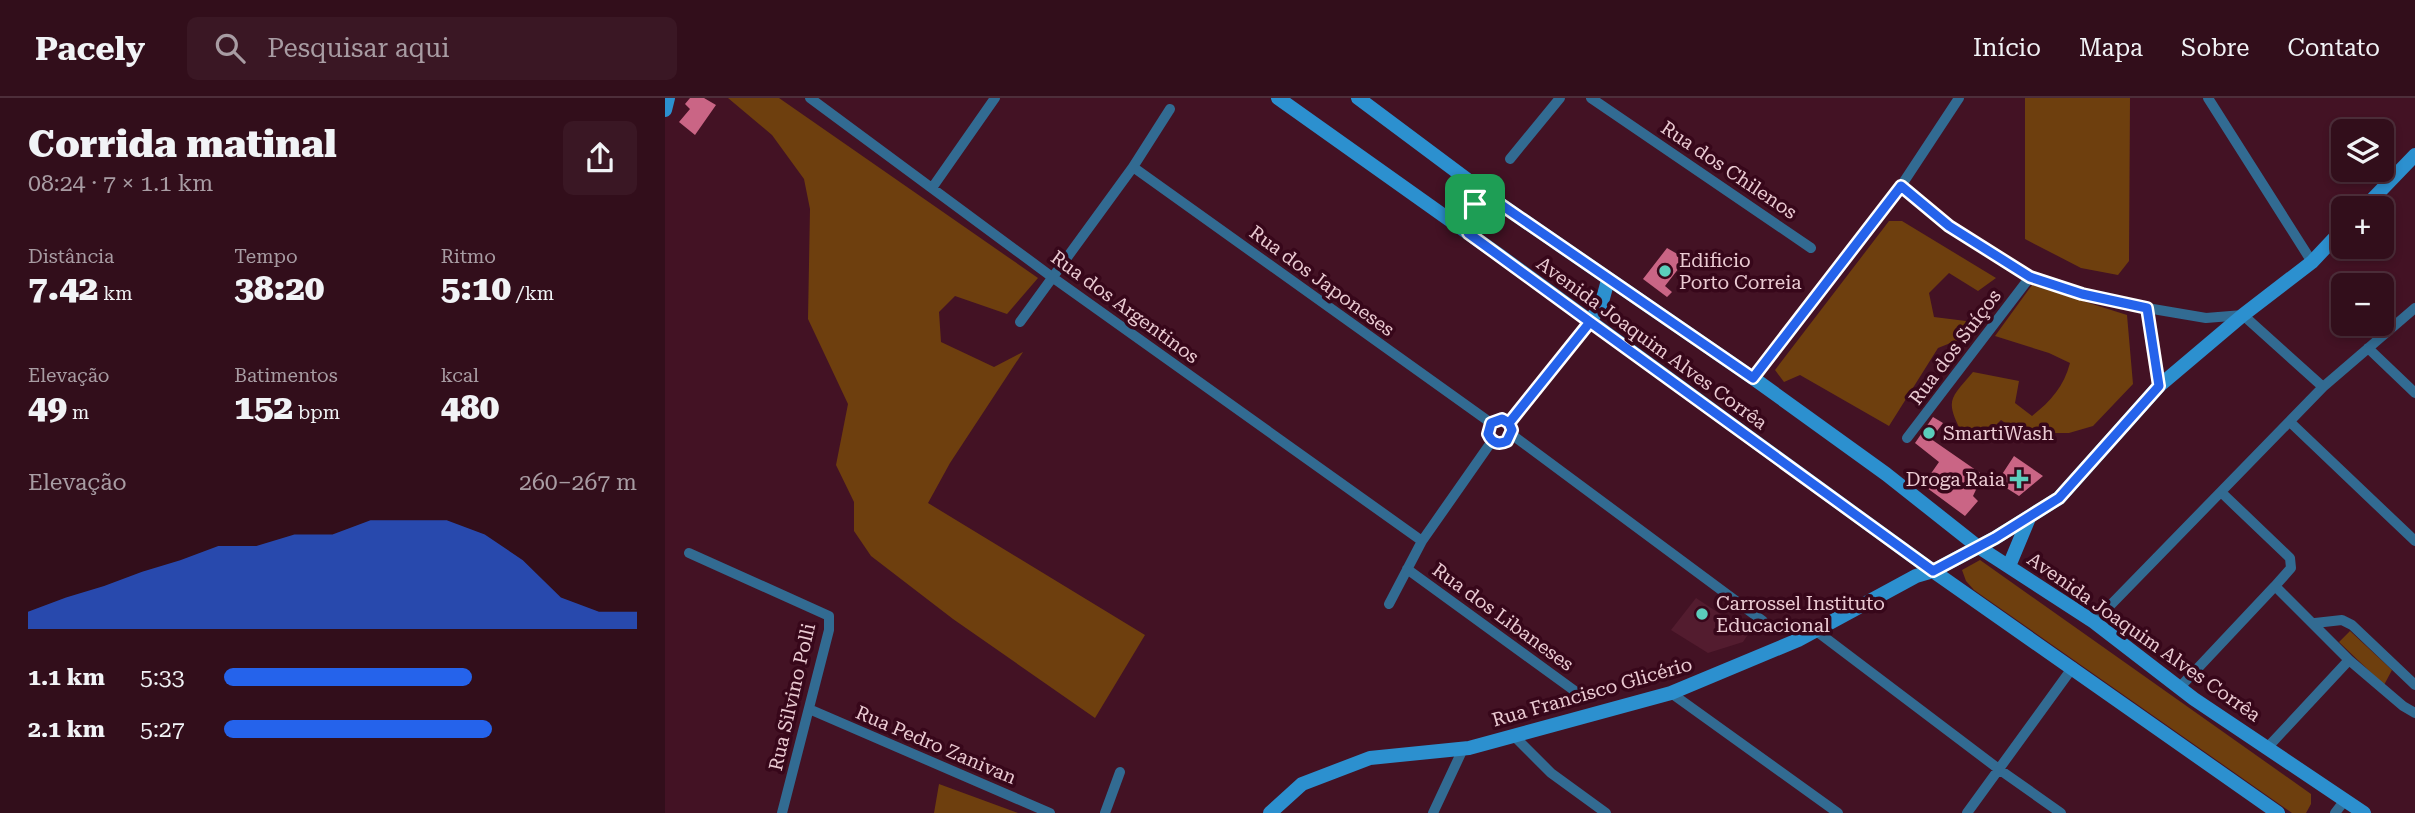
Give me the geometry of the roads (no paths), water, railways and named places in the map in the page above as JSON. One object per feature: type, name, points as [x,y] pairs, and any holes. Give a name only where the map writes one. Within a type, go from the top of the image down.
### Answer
[{"type":"main road","points":[[665,110],[668,98]]},
{"type":"main road","name":"Avenida Joaquim Alves Corrêa","points":[[1278,98],[1933,571],[2278,813]]},
{"type":"main road","name":"Avenida Joaquim Alves Corrêa","points":[[1358,98],[1500,204],[1753,378],[1886,474],[1977,546],[2094,622],[2180,687],[2364,813]]},
{"type":"main road","points":[[2376,196],[2415,155]]},
{"type":"main road","points":[[1468,233],[1469,209],[1475,204],[1500,204]]},
{"type":"main road","name":"Rua Francisco Glicério","points":[[1270,813],[1302,784],[1370,758],[1463,749],[1671,693],[1748,662],[1815,630],[1916,576],[1933,571],[1995,538],[2059,498],[2159,386],[2312,261],[2331,241]]},
{"type":"main road","points":[[1590,322],[1602,302],[1608,280]]},
{"type":"main road","points":[[2009,566],[2029,518]]},
{"type":"street","name":"Rua dos Argentinos","points":[[810,98],[1052,277],[1422,541]]},
{"type":"street","points":[[932,188],[995,98]]},
{"type":"street","points":[[1510,159],[1559,98]]},
{"type":"street","name":"Rua dos Chilenos","points":[[1591,98],[1811,248]]},
{"type":"street","points":[[1753,378],[1901,186],[1959,98]]},
{"type":"street","points":[[2208,98],[2312,261]]},
{"type":"street","points":[[1020,322],[1133,167],[1170,109]]},
{"type":"street","name":"Rua dos Japoneses","points":[[1133,167],[1491,423]]},
{"type":"street","points":[[1901,186],[1949,226],[2030,277],[2082,294],[2147,308],[2206,318],[2243,315],[2323,387]]},
{"type":"street","name":"Rua dos Suíços","points":[[1907,438],[2030,277]]},
{"type":"street","points":[[2147,308],[2159,386]]},
{"type":"street","points":[[2094,622],[2323,387],[2415,308]]},
{"type":"street","points":[[1492,441],[1504,442],[1510,429],[1590,322]]},
{"type":"street","points":[[2368,348],[2415,393]]},
{"type":"street","points":[[1492,441],[1488,434],[1491,423],[1502,419],[1510,429],[1763,621]]},
{"type":"street","points":[[2290,422],[2415,541]]},
{"type":"street","points":[[1389,604],[1422,541],[1492,441]]},
{"type":"street","points":[[2180,687],[2291,568],[2290,558],[2222,493]]},
{"type":"street","name":"Rua Silvino Polli","points":[[689,553],[829,616],[829,630],[782,813]]},
{"type":"street","name":"Rua dos Libaneses","points":[[1407,569],[1579,694]]},
{"type":"street","points":[[2275,586],[2350,660],[2403,706],[2415,713]]},
{"type":"street","points":[[2315,623],[2342,620],[2352,625],[2415,685]]},
{"type":"street","points":[[1815,630],[2061,813]]},
{"type":"street","points":[[2267,748],[2350,660]]},
{"type":"street","points":[[1967,813],[2073,667]]},
{"type":"street","points":[[1671,693],[1838,813]]},
{"type":"street","name":"Rua Pedro Zanivan","points":[[809,709],[1050,813]]},
{"type":"street","points":[[1513,735],[1551,773],[1604,812]]},
{"type":"street","points":[[1433,813],[1463,749]]},
{"type":"street","points":[[1105,813],[1120,772]]},
{"type":"street","points":[[2335,813],[2346,800]]},
{"type":"place","name":"Edificio Porto Correia","points":[[1665,271]]},
{"type":"place","name":"SmartiWash","points":[[1929,433]]},
{"type":"place","name":"Droga Raia","points":[[2019,479]]},
{"type":"place","name":"Carrossel Instituto Educacional","points":[[1702,614]]}]
